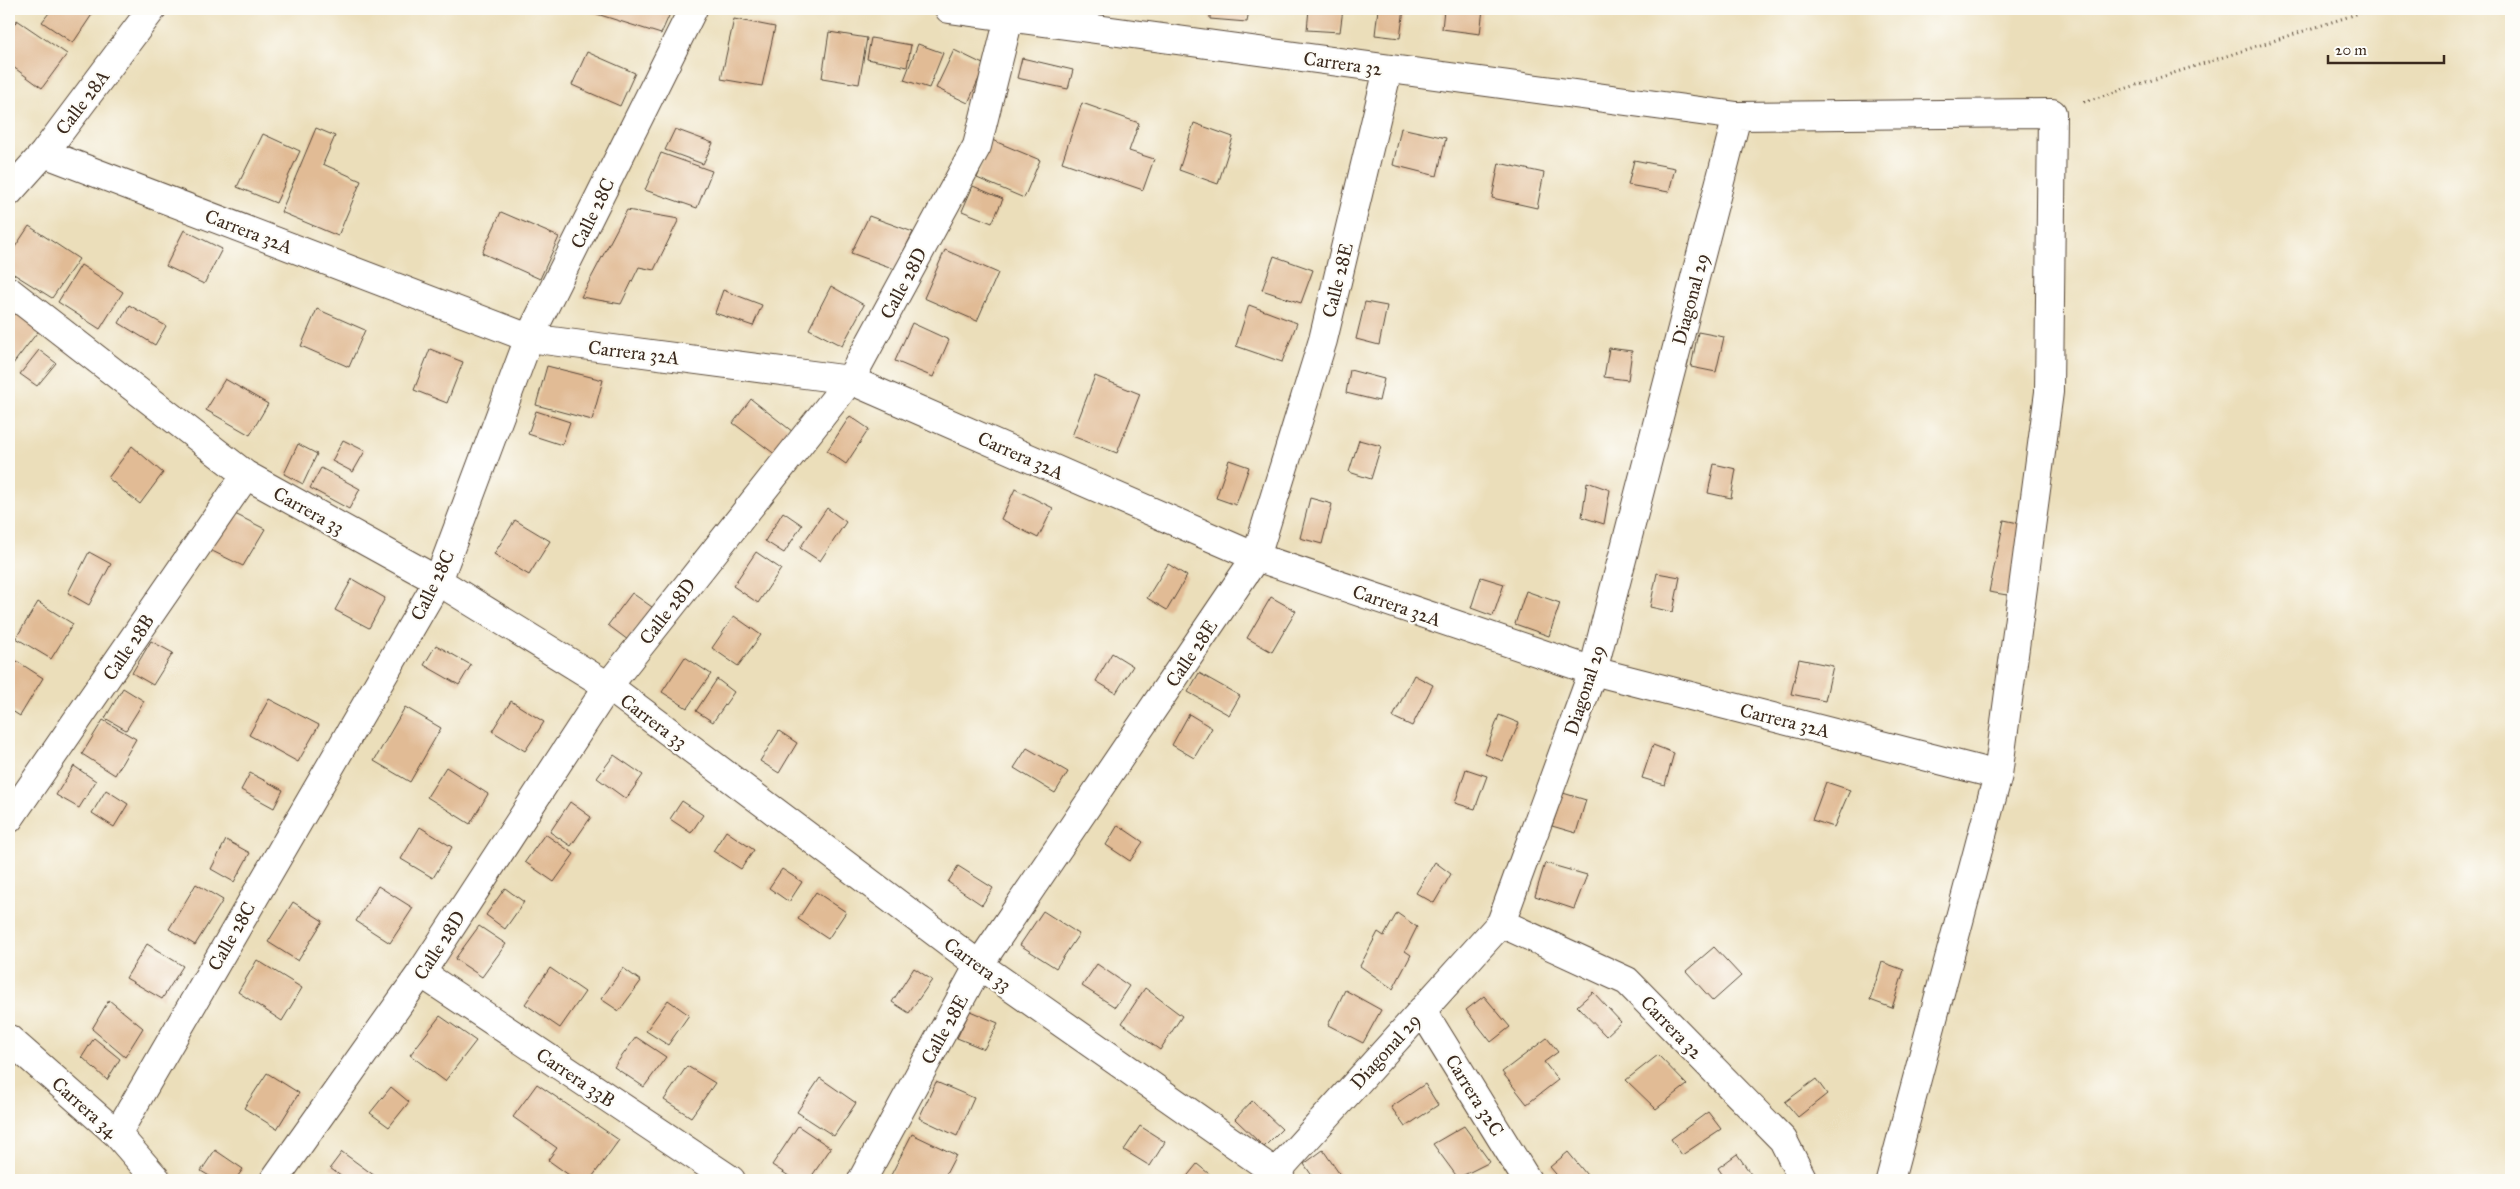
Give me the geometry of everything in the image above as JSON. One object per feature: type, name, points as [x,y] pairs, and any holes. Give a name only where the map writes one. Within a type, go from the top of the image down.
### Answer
[{"type":"street","name":"Calle 28A","points":[[9,192],[44,153],[152,9]]},
{"type":"street","name":"Calle 28C","points":[[117,1134],[438,581],[529,338],[693,9]]},
{"type":"street","name":"Carrera 32","points":[[949,9],[1737,116],[2052,113]]},
{"type":"street","name":"Calle 28D","points":[[274,1180],[421,973],[608,686],[850,380],[977,146],[1009,18]]},
{"type":"street","name":"Calle 28E","points":[[862,1180],[979,966],[1256,558],[1323,340],[1388,69]]},
{"type":"street","points":[[1890,1180],[1998,775],[2049,392],[2052,113]]},
{"type":"street","name":"Diagonal 29","points":[[1275,1178],[1500,923],[1593,670],[1737,116]]},
{"type":"street","name":"Carrera 32A","points":[[44,153],[529,338],[850,380],[1256,558],[1593,670],[1998,775]]},
{"type":"street","name":"Carrera 33","points":[[9,291],[246,475],[438,581],[608,686],[979,966],[1275,1178]]},
{"type":"street","name":"Calle 28B","points":[[9,818],[246,475]]},
{"type":"street","name":"Carrera 32","points":[[1500,923],[1627,981],[1783,1140],[1804,1180]]},
{"type":"street","name":"Carrera 33B","points":[[421,973],[731,1180]]},
{"type":"street","name":"Carrera 32C","points":[[1422,1010],[1527,1180]]},
{"type":"street","name":"Carrera 34","points":[[9,1039],[117,1134],[157,1180]]},
{"type":"path","points":[[2052,113],[2372,9]]},
{"type":"building","points":[[52,9],[95,10],[73,43],[42,22]]},
{"type":"building","points":[[581,9],[672,9],[661,34]]},
{"type":"building","points":[[1210,9],[1249,9],[1247,22],[1210,19]]},
{"type":"building","points":[[1309,9],[1343,9],[1340,32],[1307,30]]},
{"type":"building","points":[[1378,9],[1404,9],[1400,38],[1375,35]]},
{"type":"building","points":[[1444,9],[1483,9],[1480,34],[1442,29]]},
{"type":"building","points":[[734,19],[775,27],[762,86],[721,79]]},
{"type":"building","points":[[17,20],[67,54],[42,88],[9,64],[9,33]]},
{"type":"building","points":[[829,32],[867,38],[859,84],[822,78]]},
{"type":"building","points":[[871,38],[911,45],[907,67],[867,59]]},
{"type":"building","points":[[918,44],[943,53],[929,88],[904,80]]},
{"type":"building","points":[[954,50],[985,65],[968,103],[936,88]]},
{"type":"building","points":[[587,52],[635,73],[620,106],[572,85]]},
{"type":"building","points":[[1022,58],[1073,70],[1068,89],[1017,78]]},
{"type":"building","points":[[1082,103],[1139,123],[1129,151],[1154,159],[1143,190],[1062,162]]},
{"type":"building","points":[[1194,123],[1233,137],[1218,184],[1179,170]]},
{"type":"building","points":[[316,128],[335,136],[323,164],[361,181],[338,236],[281,212]]},
{"type":"building","points":[[1401,128],[1446,138],[1437,176],[1393,165]]},
{"type":"building","points":[[675,129],[713,143],[703,164],[665,150]]},
{"type":"building","points":[[263,134],[300,151],[276,203],[237,187]]},
{"type":"building","points":[[992,140],[1040,160],[1024,198],[977,178]]},
{"type":"building","points":[[661,153],[712,171],[697,208],[645,190]]},
{"type":"building","points":[[1634,160],[1675,168],[1669,192],[1628,185]]},
{"type":"building","points":[[1499,163],[1544,173],[1537,208],[1492,198]]},
{"type":"building","points":[[973,186],[1003,199],[992,223],[962,211]]},
{"type":"building","points":[[627,210],[679,219],[654,270],[639,267],[621,304],[581,297]]},
{"type":"building","points":[[501,212],[559,237],[540,279],[482,253]]},
{"type":"building","points":[[869,216],[913,232],[895,269],[851,253]]},
{"type":"building","points":[[29,226],[79,259],[52,298],[9,271],[9,256]]},
{"type":"building","points":[[184,230],[222,249],[204,284],[166,266]]},
{"type":"building","points":[[945,250],[998,273],[977,321],[924,298]]},
{"type":"building","points":[[1274,256],[1313,270],[1301,303],[1262,290]]},
{"type":"building","points":[[81,265],[123,292],[100,329],[58,302]]},
{"type":"building","points":[[831,286],[864,305],[842,346],[809,329]]},
{"type":"building","points":[[723,290],[762,305],[753,326],[715,313]]},
{"type":"building","points":[[1365,302],[1387,306],[1379,345],[1356,339]]},
{"type":"building","points":[[129,305],[166,326],[155,345],[119,323]]},
{"type":"building","points":[[1249,305],[1297,323],[1282,362],[1236,346]]},
{"type":"building","points":[[9,307],[40,329],[9,369]]},
{"type":"building","points":[[317,309],[365,330],[349,367],[301,346]]},
{"type":"building","points":[[912,323],[949,340],[933,377],[895,361]]},
{"type":"building","points":[[1698,332],[1724,337],[1716,372],[1691,367]]},
{"type":"building","points":[[1609,348],[1632,351],[1628,380],[1604,377]]},
{"type":"building","points":[[430,349],[463,362],[447,403],[414,390]]},
{"type":"building","points":[[39,350],[56,363],[37,386],[20,374]]},
{"type":"building","points":[[547,366],[603,380],[592,420],[536,405]]},
{"type":"building","points":[[1350,370],[1384,379],[1379,401],[1346,393]]},
{"type":"building","points":[[1095,376],[1140,394],[1117,453],[1072,436]]},
{"type":"building","points":[[225,379],[268,404],[250,435],[206,410]]},
{"type":"building","points":[[751,399],[793,432],[776,455],[733,423]]},
{"type":"building","points":[[536,411],[570,422],[562,445],[528,434]]},
{"type":"building","points":[[850,416],[869,429],[846,464],[827,451]]},
{"type":"building","points":[[343,440],[365,451],[353,472],[332,461]]},
{"type":"building","points":[[1359,440],[1381,446],[1371,479],[1349,472]]},
{"type":"building","points":[[298,444],[317,454],[303,484],[284,474]]},
{"type":"building","points":[[132,446],[163,473],[140,504],[108,478]]},
{"type":"building","points":[[1229,460],[1249,467],[1236,505],[1216,498]]},
{"type":"building","points":[[1714,464],[1736,469],[1731,498],[1708,493]]},
{"type":"building","points":[[321,468],[360,489],[349,509],[310,488]]},
{"type":"building","points":[[1587,482],[1610,490],[1604,524],[1582,517]]},
{"type":"building","points":[[1015,489],[1053,508],[1038,538],[1001,519]]},
{"type":"building","points":[[1310,498],[1332,504],[1322,544],[1300,538]]},
{"type":"building","points":[[827,508],[846,522],[820,561],[800,548]]},
{"type":"building","points":[[225,509],[265,529],[243,566],[202,546]]},
{"type":"building","points":[[783,512],[802,525],[784,553],[765,541]]},
{"type":"building","points":[[515,520],[550,541],[529,575],[494,554]]},
{"type":"building","points":[[2004,520],[2028,525],[2013,596],[1989,592]]},
{"type":"building","points":[[89,552],[111,564],[89,605],[68,593]]},
{"type":"building","points":[[756,552],[781,569],[758,603],[733,586]]},
{"type":"building","points":[[1168,564],[1187,576],[1167,610],[1147,598]]},
{"type":"building","points":[[1657,573],[1680,577],[1673,612],[1650,607]]},
{"type":"building","points":[[1481,577],[1504,584],[1493,616],[1471,608]]},
{"type":"building","points":[[352,579],[385,598],[369,628],[335,610]]},
{"type":"building","points":[[1526,591],[1560,603],[1549,636],[1515,624]]},
{"type":"building","points":[[632,593],[652,607],[628,640],[608,625]]},
{"type":"building","points":[[1271,597],[1296,611],[1272,652],[1247,638]]},
{"type":"building","points":[[38,602],[73,624],[51,659],[16,638]]},
{"type":"building","points":[[734,616],[761,635],[738,666],[712,648]]},
{"type":"building","points":[[151,641],[173,653],[153,685],[132,673]]},
{"type":"building","points":[[436,645],[471,665],[459,685],[424,665]]},
{"type":"building","points":[[1112,653],[1133,666],[1116,693],[1096,681]]},
{"type":"building","points":[[9,656],[43,678],[20,716],[9,709]]},
{"type":"building","points":[[685,657],[711,674],[687,708],[662,692]]},
{"type":"building","points":[[1799,659],[1833,666],[1825,701],[1791,694]]},
{"type":"building","points":[[1199,673],[1240,696],[1229,715],[1188,692]]},
{"type":"building","points":[[1414,675],[1433,685],[1412,726],[1393,717]]},
{"type":"building","points":[[717,679],[734,692],[713,722],[696,711]]},
{"type":"building","points":[[123,688],[144,701],[126,730],[105,718]]},
{"type":"building","points":[[269,699],[319,725],[298,762],[249,735]]},
{"type":"building","points":[[511,701],[544,722],[525,751],[492,731]]},
{"type":"building","points":[[405,707],[441,728],[410,782],[374,761]]},
{"type":"building","points":[[1189,714],[1212,728],[1194,758],[1172,745]]},
{"type":"building","points":[[1499,715],[1519,723],[1503,761],[1485,754]]},
{"type":"building","points":[[103,720],[136,739],[115,775],[82,754]]},
{"type":"building","points":[[779,731],[797,743],[779,773],[760,761]]},
{"type":"building","points":[[1653,745],[1674,753],[1665,785],[1642,778]]},
{"type":"building","points":[[1027,748],[1068,772],[1055,793],[1014,768]]},
{"type":"building","points":[[614,755],[643,775],[626,799],[597,778]]},
{"type":"building","points":[[74,766],[96,781],[79,808],[56,795]]},
{"type":"building","points":[[446,767],[488,794],[470,824],[427,797]]},
{"type":"building","points":[[1466,769],[1487,776],[1475,809],[1455,803]]},
{"type":"building","points":[[250,773],[283,790],[274,808],[241,790]]},
{"type":"building","points":[[1826,782],[1850,790],[1834,827],[1812,820]]},
{"type":"building","points":[[106,790],[128,804],[114,827],[92,813]]},
{"type":"building","points":[[1563,793],[1586,800],[1576,833],[1552,826]]},
{"type":"building","points":[[682,801],[703,815],[691,833],[670,819]]},
{"type":"building","points":[[570,802],[591,817],[571,846],[550,832]]},
{"type":"building","points":[[1118,825],[1143,842],[1130,861],[1106,845]]},
{"type":"building","points":[[420,827],[452,847],[433,878],[401,859]]},
{"type":"building","points":[[726,831],[754,850],[741,869],[713,851]]},
{"type":"building","points":[[545,834],[574,854],[554,882],[525,862]]},
{"type":"building","points":[[226,840],[250,853],[234,882],[211,869]]},
{"type":"building","points":[[1435,862],[1451,874],[1434,903],[1416,893]]},
{"type":"building","points":[[1545,863],[1587,875],[1574,909],[1535,896]]},
{"type":"building","points":[[958,866],[993,888],[982,905],[948,882]]},
{"type":"building","points":[[782,869],[802,882],[789,902],[769,888]]},
{"type":"building","points":[[196,884],[223,900],[195,945],[169,929]]},
{"type":"building","points":[[378,886],[413,908],[390,943],[356,921]]},
{"type":"building","points":[[505,888],[524,902],[505,929],[486,915]]},
{"type":"building","points":[[816,892],[846,912],[828,939],[798,919]]},
{"type":"building","points":[[293,902],[323,921],[298,961],[268,942]]},
{"type":"building","points":[[1043,911],[1079,934],[1056,968],[1020,945]]},
{"type":"building","points":[[1397,913],[1417,927],[1405,951],[1411,955],[1393,989],[1360,966],[1378,932],[1384,936]]},
{"type":"building","points":[[479,926],[506,944],[482,977],[455,959]]},
{"type":"building","points":[[147,944],[183,966],[162,999],[126,978]]},
{"type":"building","points":[[1714,947],[1741,976],[1713,1001],[1686,971]]},
{"type":"building","points":[[257,960],[302,988],[282,1021],[238,992]]},
{"type":"building","points":[[1882,962],[1904,970],[1892,1008],[1870,1000]]},
{"type":"building","points":[[1097,964],[1129,986],[1115,1007],[1082,986]]},
{"type":"building","points":[[550,968],[585,992],[560,1028],[525,1004]]},
{"type":"building","points":[[623,968],[641,981],[619,1011],[601,999]]},
{"type":"building","points":[[914,968],[932,980],[909,1013],[892,1002]]},
{"type":"building","points":[[1145,988],[1182,1016],[1160,1050],[1122,1023]]},
{"type":"building","points":[[1345,990],[1381,1010],[1363,1043],[1328,1025]]},
{"type":"building","points":[[1593,992],[1621,1022],[1606,1036],[1577,1006]]},
{"type":"building","points":[[1484,996],[1510,1027],[1491,1042],[1466,1010]]},
{"type":"building","points":[[109,1000],[143,1028],[125,1057],[92,1029]]},
{"type":"building","points":[[668,1000],[689,1015],[668,1045],[646,1031]]},
{"type":"building","points":[[970,1011],[998,1023],[984,1049],[957,1038]]},
{"type":"building","points":[[440,1016],[476,1041],[445,1081],[410,1055]]},
{"type":"building","points":[[636,1037],[666,1057],[644,1087],[614,1067]]},
{"type":"building","points":[[94,1038],[120,1059],[107,1080],[82,1057]]},
{"type":"building","points":[[1547,1038],[1558,1052],[1544,1062],[1558,1080],[1527,1104],[1502,1072]]},
{"type":"building","points":[[1658,1055],[1687,1085],[1656,1109],[1626,1080]]},
{"type":"building","points":[[687,1066],[715,1083],[691,1117],[664,1100]]},
{"type":"building","points":[[267,1073],[299,1093],[277,1129],[244,1108]]},
{"type":"building","points":[[820,1078],[856,1103],[834,1136],[797,1112]]},
{"type":"building","points":[[1816,1079],[1827,1094],[1798,1117],[1785,1102]]},
{"type":"building","points":[[936,1082],[974,1098],[957,1136],[919,1118]]},
{"type":"building","points":[[537,1084],[619,1140],[590,1180],[576,1180],[548,1160],[557,1148],[513,1117]]},
{"type":"building","points":[[1425,1084],[1438,1105],[1405,1127],[1391,1107]]},
{"type":"building","points":[[391,1087],[409,1102],[389,1127],[370,1113]]},
{"type":"building","points":[[1252,1101],[1282,1129],[1264,1147],[1235,1119]]},
{"type":"building","points":[[1708,1112],[1721,1129],[1682,1155],[1671,1139]]},
{"type":"building","points":[[798,1126],[831,1148],[809,1180],[795,1180],[772,1165]]},
{"type":"building","points":[[1140,1126],[1165,1142],[1150,1166],[1124,1150]]},
{"type":"building","points":[[1464,1126],[1490,1162],[1458,1178],[1433,1144]]},
{"type":"building","points":[[912,1134],[956,1155],[943,1180],[901,1180],[891,1175]]},
{"type":"building","points":[[215,1150],[243,1169],[235,1180],[216,1180],[201,1171]]},
{"type":"building","points":[[1323,1150],[1343,1179],[1315,1180],[1304,1164]]},
{"type":"building","points":[[342,1152],[375,1176],[371,1180],[346,1180],[330,1168]]},
{"type":"building","points":[[1568,1152],[1591,1180],[1561,1180],[1550,1167]]},
{"type":"building","points":[[1737,1154],[1755,1180],[1726,1180],[1718,1168]]},
{"type":"building","points":[[1197,1164],[1214,1178],[1212,1180],[1184,1180]]}]
